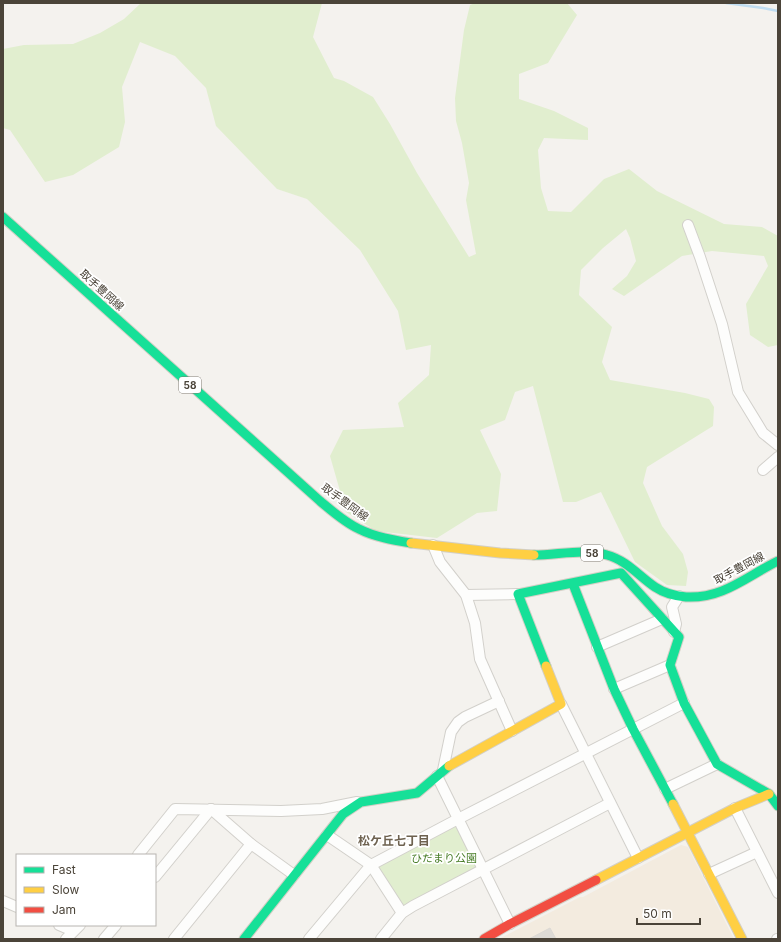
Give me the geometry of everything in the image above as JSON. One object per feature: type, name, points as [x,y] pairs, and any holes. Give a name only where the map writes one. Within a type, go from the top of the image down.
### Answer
[{"type":"street","name":"取手豊岡線","points":[[3,217],[320,501],[358,529],[404,542],[512,555],[584,552],[606,554],[628,564],[656,588],[679,596],[701,597],[723,591],[778,561]]},
{"type":"street","points":[[688,224],[722,324],[738,392],[763,433],[778,445]]},
{"type":"street","points":[[763,470],[778,457]]},
{"type":"street","points":[[433,545],[440,562],[466,595],[475,623],[480,659],[512,731]]},
{"type":"street","points":[[466,595],[518,594],[621,573],[679,637],[670,665],[684,703],[717,764],[769,794],[778,806]]},
{"type":"street","points":[[573,584],[614,689],[633,729],[710,874],[742,939]]},
{"type":"street","points":[[518,594],[561,704],[638,858]]},
{"type":"street","points":[[674,632],[676,624],[672,607],[679,596]]},
{"type":"street","points":[[598,647],[662,619]]},
{"type":"street","points":[[614,689],[670,665]]},
{"type":"street","points":[[499,701],[465,717],[458,722],[451,732],[440,773],[458,819],[510,924]]},
{"type":"street","points":[[309,939],[371,865],[684,703]]},
{"type":"street","points":[[139,854],[175,809],[288,811],[322,809],[417,793],[447,767],[561,704]]},
{"type":"street","points":[[665,789],[717,764]]},
{"type":"street","points":[[484,939],[510,924],[735,808],[769,794]]},
{"type":"street","points":[[244,939],[343,814],[361,802]]},
{"type":"street","points":[[381,939],[402,913],[413,906],[610,803]]},
{"type":"street","points":[[735,808],[777,888]]},
{"type":"street","points":[[211,809],[251,844],[294,875]]},
{"type":"street","points":[[156,876],[211,809]]},
{"type":"street","points":[[327,835],[371,865],[402,913]]},
{"type":"street","points":[[174,939],[251,844]]},
{"type":"street","points":[[710,874],[757,852]]},
{"type":"street","points":[[3,901],[16,907]]},
{"type":"street","points":[[61,926],[73,932]]},
{"type":"street","points":[[104,939],[115,926]]},
{"type":"shaded area","points":[[681,845],[688,847],[734,939],[499,939],[580,897],[583,897]]},
{"type":"green space","points":[[141,3],[322,3],[313,37],[334,78],[344,81],[373,97],[417,173],[469,257],[476,254],[466,200],[469,183],[462,143],[456,121],[455,98],[464,30],[470,5],[475,3],[567,3],[577,15],[548,63],[519,74],[519,99],[554,111],[588,128],[588,140],[544,138],[538,150],[541,188],[548,211],[571,212],[604,179],[629,169],[657,191],[724,224],[762,227],[778,236],[778,345],[768,347],[750,335],[746,304],[768,266],[764,256],[712,251],[682,256],[624,296],[612,289],[627,276],[636,261],[626,229],[603,248],[581,270],[579,295],[612,327],[602,362],[610,380],[685,393],[709,399],[714,407],[713,426],[647,467],[643,483],[662,526],[683,554],[688,572],[686,586],[667,585],[635,562],[601,492],[576,502],[563,502],[533,386],[515,392],[505,420],[480,430],[501,474],[497,511],[477,513],[437,538],[376,531],[346,512],[330,456],[343,430],[404,427],[398,403],[429,375],[431,345],[406,350],[398,311],[360,250],[307,199],[277,189],[216,126],[206,88],[175,56],[140,42],[122,87],[125,122],[119,147],[73,175],[45,182],[10,130],[3,128],[3,49],[24,45],[73,44],[100,33],[124,19]]},
{"type":"green space","name":"ひだまり公園","points":[[458,819],[484,869],[402,913],[371,865]]},
{"type":"building","points":[[550,928],[556,939],[529,939]]},
{"type":"waterway","points":[[726,3],[778,11]]},
{"type":"traffic: fast","points":[[3,217],[320,501],[348,523],[365,532],[384,538],[411,543]]},
{"type":"traffic: fast","points":[[534,555],[580,552],[607,555],[626,564],[658,589],[670,594],[686,597],[699,597],[723,590],[778,561]]},
{"type":"traffic: fast","points":[[546,666],[518,594],[621,573],[679,637],[670,665],[684,703],[717,764],[769,794],[778,806]]},
{"type":"traffic: fast","points":[[573,584],[614,689],[633,729],[673,804]]},
{"type":"traffic: fast","points":[[244,939],[343,814],[361,802],[417,793],[449,766]]},
{"type":"traffic: slow","points":[[411,543],[500,553],[534,555]]},
{"type":"traffic: slow","points":[[449,766],[561,704],[546,666]]},
{"type":"traffic: slow","points":[[596,880],[735,808],[769,794]]},
{"type":"traffic: slow","points":[[673,804],[742,939]]},
{"type":"traffic: jam","points":[[484,939],[596,880]]},
{"type":"district","name":"松ケ丘七丁目","points":[[394,840]]}]
